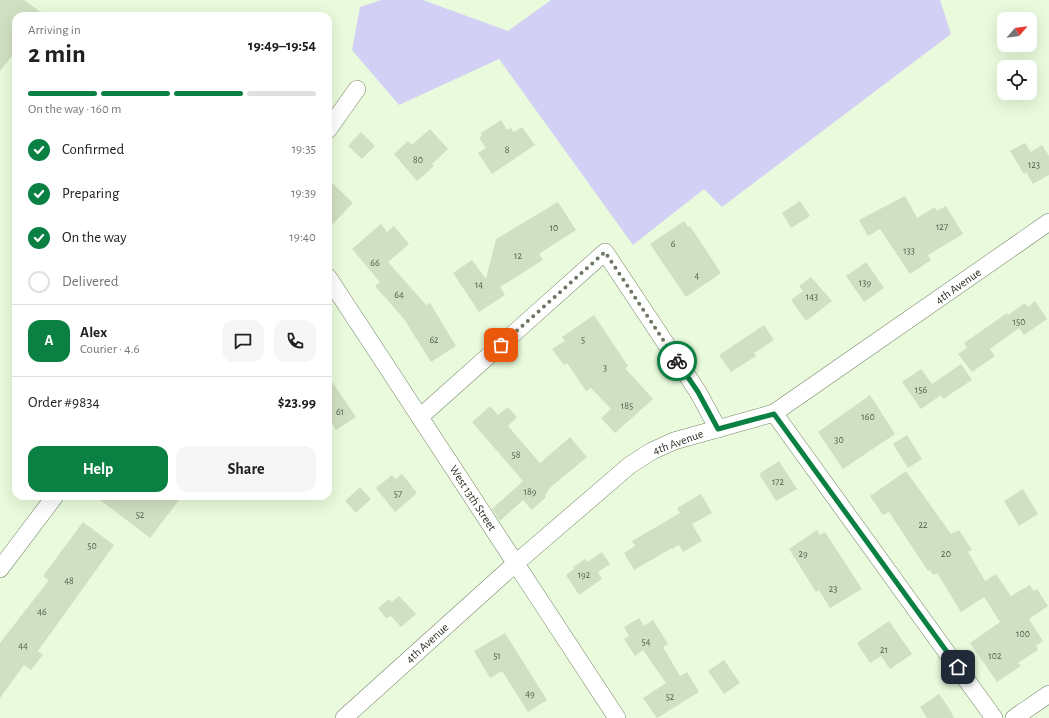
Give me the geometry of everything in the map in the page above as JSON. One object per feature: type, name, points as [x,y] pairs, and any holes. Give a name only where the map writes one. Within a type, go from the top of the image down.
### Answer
[{"type":"street","points":[[332,124],[357,89]]},
{"type":"street","name":"4th Avenue","points":[[344,718],[516,563],[630,465],[652,451],[674,441],[774,414],[1049,222]]},
{"type":"street","points":[[420,417],[605,252],[698,392],[718,429]]},
{"type":"street","name":"West 13th Street","points":[[332,283],[617,718]]},
{"type":"street","points":[[774,414],[994,718]]},
{"type":"street","points":[[0,569],[52,500]]},
{"type":"street","points":[[1014,718],[1049,694]]},
{"type":"shaded area","points":[[381,0],[423,0],[508,31],[551,0],[940,0],[951,34],[722,207],[704,189],[633,245],[499,59],[399,105],[352,50],[360,7]]},
{"type":"building","points":[[0,0],[24,0],[40,12],[12,12],[12,56],[0,71]]},
{"type":"building","points":[[501,120],[507,130],[511,128],[514,132],[522,127],[535,145],[492,174],[478,153],[486,148],[479,138],[482,136],[481,133]]},
{"type":"building","points":[[430,129],[448,149],[432,164],[434,166],[417,181],[394,154],[408,141],[412,145]]},
{"type":"building","points":[[361,132],[375,146],[362,159],[348,146]]},
{"type":"building","points":[[1025,143],[1031,152],[1042,145],[1049,156],[1049,175],[1033,184],[1026,172],[1024,174],[1010,151]]},
{"type":"building","points":[[332,183],[353,203],[332,225]]},
{"type":"building","points":[[905,196],[917,218],[935,207],[937,211],[946,206],[963,234],[928,255],[931,260],[910,274],[880,229],[868,236],[859,220]]},
{"type":"building","points":[[800,201],[810,216],[791,228],[782,213]]},
{"type":"building","points":[[558,202],[576,230],[539,254],[543,260],[500,287],[505,295],[479,312],[453,273],[472,260],[486,279],[496,239]]},
{"type":"building","points":[[684,221],[688,227],[690,226],[721,273],[686,297],[650,244]]},
{"type":"building","points":[[381,224],[387,232],[394,226],[409,244],[388,262],[426,305],[430,303],[456,346],[431,362],[404,319],[375,286],[380,282],[352,249]]},
{"type":"building","points":[[866,262],[884,288],[864,302],[846,276]]},
{"type":"building","points":[[811,277],[832,301],[806,321],[791,300],[803,291],[799,286]]},
{"type":"building","points":[[1035,301],[1047,319],[1024,335],[1019,328],[990,349],[995,356],[972,372],[958,354],[967,348],[964,343],[1007,313],[1008,315],[1025,303],[1028,307]]},
{"type":"building","points":[[594,315],[628,366],[625,368],[653,399],[615,433],[601,418],[611,409],[591,388],[586,391],[567,363],[564,365],[552,349],[565,341],[562,337]]},
{"type":"building","points":[[764,325],[774,340],[754,353],[756,356],[731,372],[719,355]]},
{"type":"building","points":[[961,364],[972,380],[943,399],[941,395],[921,409],[902,382],[921,369],[932,384]]},
{"type":"building","points":[[332,382],[356,417],[336,430],[332,424]]},
{"type":"building","points":[[870,395],[895,434],[843,469],[818,432]]},
{"type":"building","points":[[490,406],[498,415],[508,407],[517,417],[508,426],[540,463],[570,437],[587,457],[551,487],[545,495],[546,497],[532,510],[523,500],[500,521],[492,509],[523,481],[472,422]]},
{"type":"building","points":[[907,435],[922,459],[908,468],[893,444]]},
{"type":"building","points":[[779,461],[797,489],[776,501],[759,474]]},
{"type":"building","points":[[906,471],[951,534],[959,530],[972,550],[968,552],[985,581],[996,574],[1011,596],[1030,585],[1034,591],[1037,589],[1048,606],[1029,619],[1043,641],[1036,646],[1038,650],[1018,663],[1021,666],[997,682],[970,643],[1000,622],[984,597],[961,612],[937,573],[933,575],[930,570],[928,571],[889,512],[883,515],[870,496]]},
{"type":"building","points":[[402,474],[417,493],[395,512],[376,488],[392,475],[396,479]]},
{"type":"building","points":[[360,487],[371,499],[356,513],[345,501]]},
{"type":"building","points":[[1023,489],[1038,514],[1019,526],[1004,501]]},
{"type":"building","points":[[701,494],[712,513],[692,524],[702,541],[683,552],[679,545],[634,570],[624,553],[635,546],[632,541],[680,513],[677,508]]},
{"type":"building","points":[[100,500],[179,500],[150,538]]},
{"type":"building","points":[[83,522],[114,545],[38,651],[43,655],[31,670],[24,665],[0,698],[0,643],[49,580],[43,576]]},
{"type":"building","points":[[817,530],[820,535],[825,532],[862,589],[830,608],[819,590],[816,592],[789,549]]},
{"type":"building","points":[[602,552],[610,564],[598,572],[602,579],[579,595],[566,575],[574,569],[573,567],[585,559],[587,562]]},
{"type":"building","points":[[399,596],[416,614],[401,627],[391,616],[386,618],[378,608],[389,599],[392,602]]},
{"type":"building","points":[[639,618],[644,626],[653,620],[668,644],[663,647],[680,676],[687,672],[699,692],[657,718],[643,698],[666,683],[643,650],[635,656],[624,639],[629,636],[624,627]]},
{"type":"building","points":[[889,621],[912,654],[890,669],[881,656],[870,663],[857,643]]},
{"type":"building","points":[[505,633],[547,700],[528,712],[502,671],[490,678],[474,651]]},
{"type":"building","points":[[724,660],[740,683],[724,694],[708,671]]},
{"type":"building","points":[[939,694],[954,718],[927,718],[920,707]]},
{"type":"way so far","points":[[501,345],[605,252],[677,361]]},
{"type":"route","points":[[677,361],[698,392],[718,429],[774,414],[958,667]]}]
